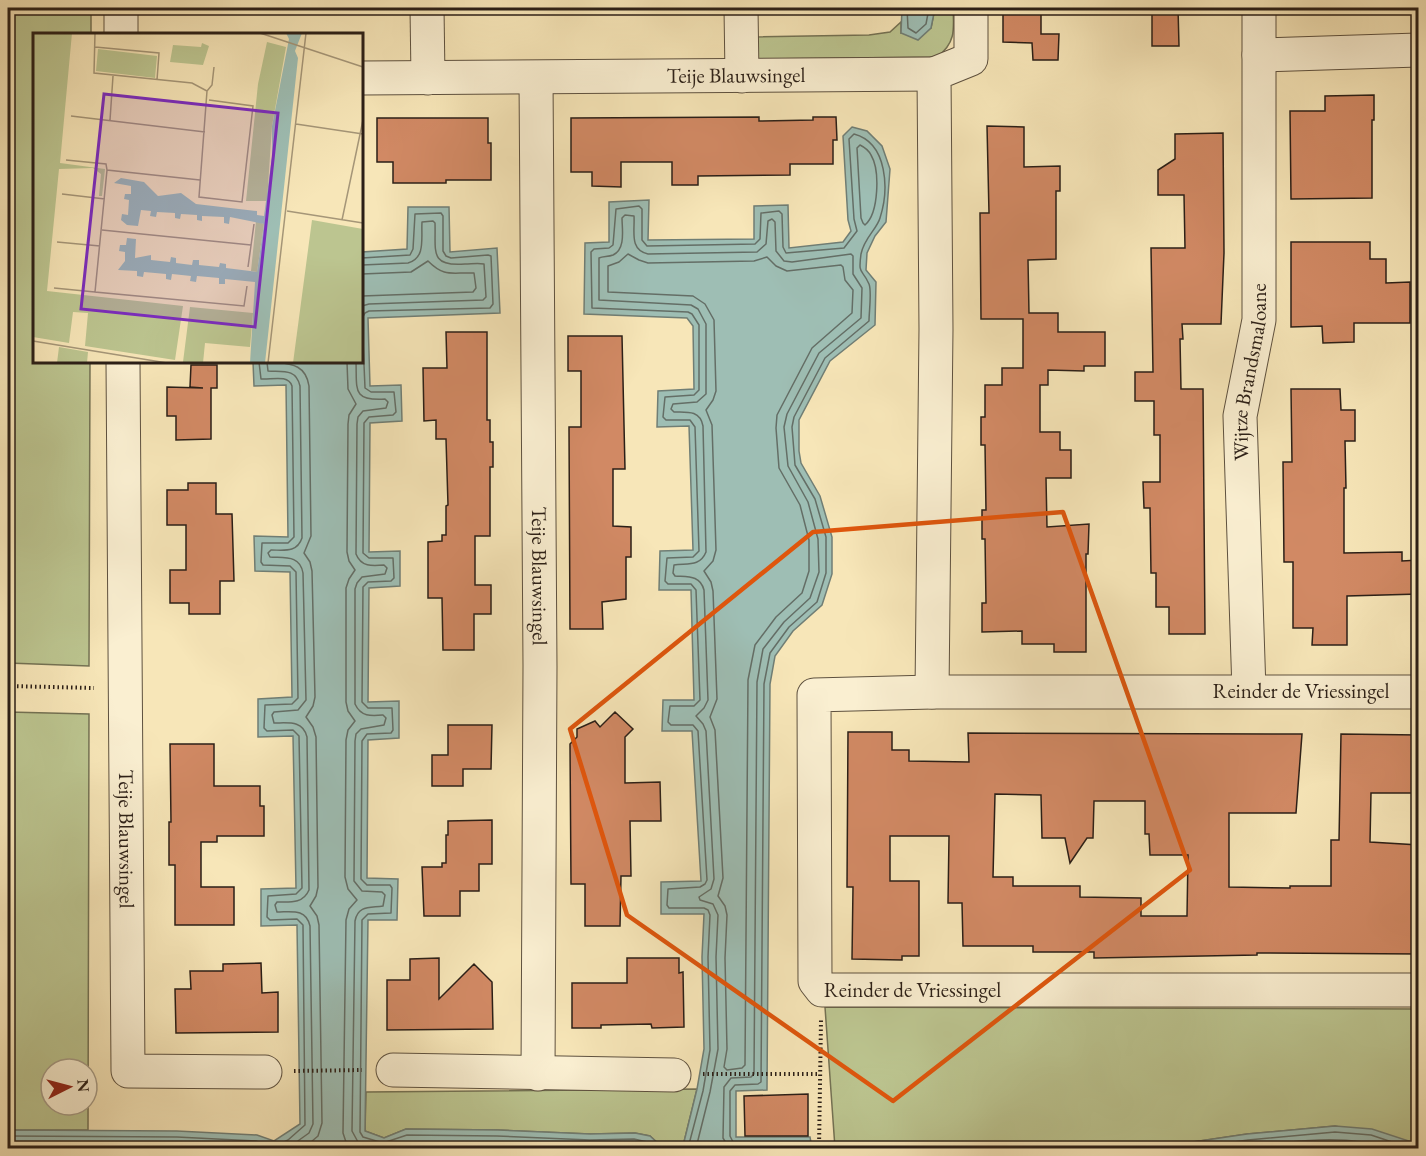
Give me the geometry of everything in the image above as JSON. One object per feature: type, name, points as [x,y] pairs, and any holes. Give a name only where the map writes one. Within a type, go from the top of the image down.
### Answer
[{"type":"street","points":[[121,8],[121,33]]},
{"type":"street","points":[[427,8],[428,78]]},
{"type":"street","points":[[741,8],[742,76]]},
{"type":"street","points":[[932,692],[936,329],[934,74],[971,59],[971,8]]},
{"type":"street","name":"Wijtze Brandsmaloane","points":[[1249,691],[1240,416],[1259,320],[1259,8]]},
{"type":"street","points":[[1259,55],[1419,50]]},
{"type":"street","name":"Teije Blauwsingel","points":[[363,78],[934,74]]},
{"type":"street","name":"Teije Blauwsingel","points":[[536,78],[540,654],[538,1074]]},
{"type":"street","name":"Teije Blauwsingel","points":[[123,363],[128,1071],[265,1072]]},
{"type":"street","name":"Reinder de Vriessingel","points":[[1419,692],[932,692],[814,695],[815,981],[822,990],[1419,990]]},
{"type":"street","points":[[393,1070],[538,1074],[674,1074]]},
{"type":"path","points":[[8,686],[127,688]]},
{"type":"path","points":[[819,1149],[822,990]]},
{"type":"path","points":[[265,1072],[393,1070]]},
{"type":"path","points":[[674,1074],[819,1074]]},
{"type":"highlighted area","points":[[1063,512],[1190,870],[893,1101],[627,915],[570,729],[813,532]]},
{"type":"green space","points":[[8,8],[91,8],[91,33],[33,33],[33,363],[90,363],[89,666],[8,663]]},
{"type":"green space","points":[[935,8],[953,8],[953,35],[948,46],[937,57],[754,59],[754,37],[869,35],[890,32],[901,22],[901,33],[931,28]]},
{"type":"green space","points":[[8,712],[89,714],[88,1057],[39,1057],[39,1117],[88,1117],[88,1130],[8,1130]]},
{"type":"green space","points":[[825,1007],[1418,1009],[1418,1144],[1335,1126],[1247,1134],[1152,1148],[835,1148]]},
{"type":"green space","points":[[697,1089],[683,1146],[662,1147],[650,1136],[635,1133],[406,1129],[384,1138],[365,1131],[366,1092]]},
{"type":"water","points":[[902,8],[935,8],[931,28],[918,40],[901,33]]},
{"type":"water","points":[[852,127],[867,131],[882,146],[890,169],[886,222],[875,236],[867,253],[866,270],[876,282],[875,325],[830,361],[799,420],[801,463],[820,496],[832,537],[832,574],[822,605],[793,631],[775,656],[770,684],[767,1090],[736,1091],[736,1137],[810,1137],[812,1148],[8,1148],[8,1130],[177,1131],[257,1135],[274,1141],[300,1124],[297,925],[261,926],[261,889],[296,888],[293,736],[258,737],[258,699],[292,697],[290,572],[255,571],[254,536],[288,537],[286,385],[254,386],[253,363],[363,363],[363,252],[407,249],[408,207],[449,207],[450,252],[497,248],[500,313],[368,318],[370,386],[401,385],[402,421],[370,423],[369,552],[400,551],[400,586],[369,588],[368,702],[399,701],[399,738],[368,740],[367,878],[398,879],[397,920],[368,920],[365,1131],[384,1138],[406,1129],[635,1133],[650,1136],[662,1147],[683,1146],[704,1049],[702,957],[704,914],[661,914],[661,882],[701,881],[692,731],[662,731],[663,700],[694,700],[691,590],[659,590],[660,551],[693,550],[689,426],[657,427],[658,391],[694,389],[693,326],[687,318],[584,314],[585,243],[609,242],[609,202],[649,200],[648,240],[754,239],[754,206],[788,205],[789,248],[843,242],[851,231],[848,220],[843,136]]},
{"type":"water","points":[[1335,1126],[1372,1129],[1418,1144],[1418,1148],[1152,1148],[1247,1134]]},
{"type":"building","points":[[1003,8],[1041,8],[1041,34],[1059,34],[1058,60],[1033,60],[1032,43],[1003,42]]},
{"type":"building","points":[[1152,8],[1178,8],[1179,46],[1152,46]]},
{"type":"building","points":[[1374,95],[1372,198],[1291,199],[1290,111],[1325,111],[1325,96]]},
{"type":"building","points":[[759,117],[759,121],[813,120],[813,117],[836,117],[837,140],[833,140],[833,164],[790,164],[790,175],[698,176],[698,185],[672,185],[672,162],[621,162],[621,187],[592,186],[592,172],[571,172],[571,118]]},
{"type":"building","points":[[377,118],[488,118],[491,180],[393,183],[393,162],[377,162]]},
{"type":"building","points":[[987,126],[1024,127],[1024,167],[1060,166],[1060,191],[1056,191],[1056,259],[1028,260],[1029,313],[1058,313],[1058,332],[1105,332],[1105,366],[1084,366],[1084,371],[1048,370],[1048,385],[1040,385],[1040,432],[1060,432],[1060,450],[1071,450],[1071,478],[1046,478],[1047,527],[1089,524],[1088,554],[1086,554],[1086,652],[1054,652],[1054,644],[1022,644],[1022,631],[982,632],[982,603],[986,603],[985,539],[982,539],[982,510],[986,510],[985,445],[981,445],[981,417],[985,417],[985,385],[1002,385],[1002,368],[1023,368],[1023,319],[981,319],[980,213],[989,213]]},
{"type":"building","points":[[1223,133],[1224,253],[1221,324],[1182,324],[1183,339],[1180,339],[1181,389],[1203,389],[1205,634],[1169,634],[1169,607],[1156,607],[1156,573],[1151,573],[1150,508],[1144,508],[1143,482],[1160,482],[1160,435],[1154,435],[1154,401],[1135,401],[1135,372],[1153,372],[1151,248],[1185,248],[1184,195],[1158,195],[1158,170],[1175,159],[1175,134]]},
{"type":"building","points":[[1291,242],[1370,242],[1370,259],[1386,259],[1386,283],[1410,282],[1410,323],[1354,323],[1354,342],[1323,343],[1322,326],[1291,327]]},
{"type":"building","points":[[446,332],[487,332],[487,420],[490,420],[490,442],[493,442],[493,467],[490,467],[490,536],[475,536],[475,585],[491,585],[491,614],[474,614],[474,650],[443,650],[442,598],[428,598],[428,542],[442,541],[442,535],[446,535],[446,506],[448,505],[446,439],[436,439],[436,420],[424,421],[423,368],[447,368]]},
{"type":"building","points":[[568,336],[622,336],[625,469],[613,469],[613,526],[631,527],[631,557],[626,557],[626,599],[602,602],[603,629],[570,629],[569,427],[581,427],[581,371],[568,371]]},
{"type":"building","points":[[191,365],[217,365],[217,388],[211,388],[211,439],[176,440],[176,416],[167,416],[167,387],[203,388],[190,387]]},
{"type":"building","points":[[1291,389],[1340,389],[1341,410],[1355,410],[1355,441],[1345,441],[1344,553],[1402,552],[1402,561],[1419,560],[1419,594],[1347,596],[1347,645],[1312,645],[1313,628],[1293,628],[1293,562],[1284,562],[1283,462],[1292,462]]},
{"type":"building","points":[[188,483],[216,483],[216,514],[232,514],[234,581],[220,581],[220,614],[189,614],[189,603],[170,603],[170,570],[186,570],[186,525],[167,525],[167,490],[188,490]]},
{"type":"building","points":[[615,712],[633,729],[625,737],[625,783],[660,782],[661,821],[630,821],[631,876],[621,876],[620,926],[585,926],[585,884],[571,884],[570,744],[577,737],[577,729],[595,721],[600,727]]},
{"type":"building","points":[[448,725],[492,725],[491,769],[463,769],[463,786],[432,786],[432,755],[448,755]]},
{"type":"building","points":[[848,732],[892,732],[892,750],[909,750],[909,761],[969,762],[968,733],[1302,734],[1296,813],[1229,813],[1229,887],[1290,888],[1290,886],[1331,886],[1331,840],[1339,840],[1341,734],[1419,735],[1419,793],[1371,793],[1370,842],[1419,845],[1419,954],[1257,953],[1257,955],[1094,958],[1094,952],[1033,952],[1033,946],[963,946],[962,903],[948,903],[949,836],[890,836],[890,881],[919,881],[919,956],[902,956],[902,960],[852,959],[853,887],[847,887]],"holes":[[[995,794],[1041,795],[1042,838],[1065,838],[1070,863],[1087,838],[1093,838],[1094,801],[1145,801],[1145,834],[1149,834],[1150,855],[1188,855],[1187,916],[1141,916],[1141,898],[1080,897],[1080,886],[1013,886],[1013,877],[993,877]]]},
{"type":"building","points":[[170,744],[214,744],[214,786],[260,786],[260,806],[264,806],[264,836],[217,836],[217,842],[201,842],[201,887],[234,887],[234,925],[175,925],[175,865],[169,865]]},
{"type":"building","points":[[492,820],[492,864],[479,864],[479,891],[460,891],[460,916],[424,916],[422,867],[442,867],[442,863],[446,863],[448,821]]},
{"type":"building","points":[[439,958],[439,999],[474,964],[492,982],[493,1029],[387,1030],[387,980],[410,980],[410,959]]},
{"type":"building","points":[[627,958],[679,958],[679,973],[683,972],[684,1027],[652,1028],[651,1024],[572,1028],[572,983],[627,983]]},
{"type":"building","points":[[261,963],[262,993],[278,992],[278,1032],[176,1033],[175,989],[191,989],[190,971],[223,971],[223,964]]},
{"type":"building","points":[[808,1094],[808,1136],[745,1136],[744,1096]]}]
